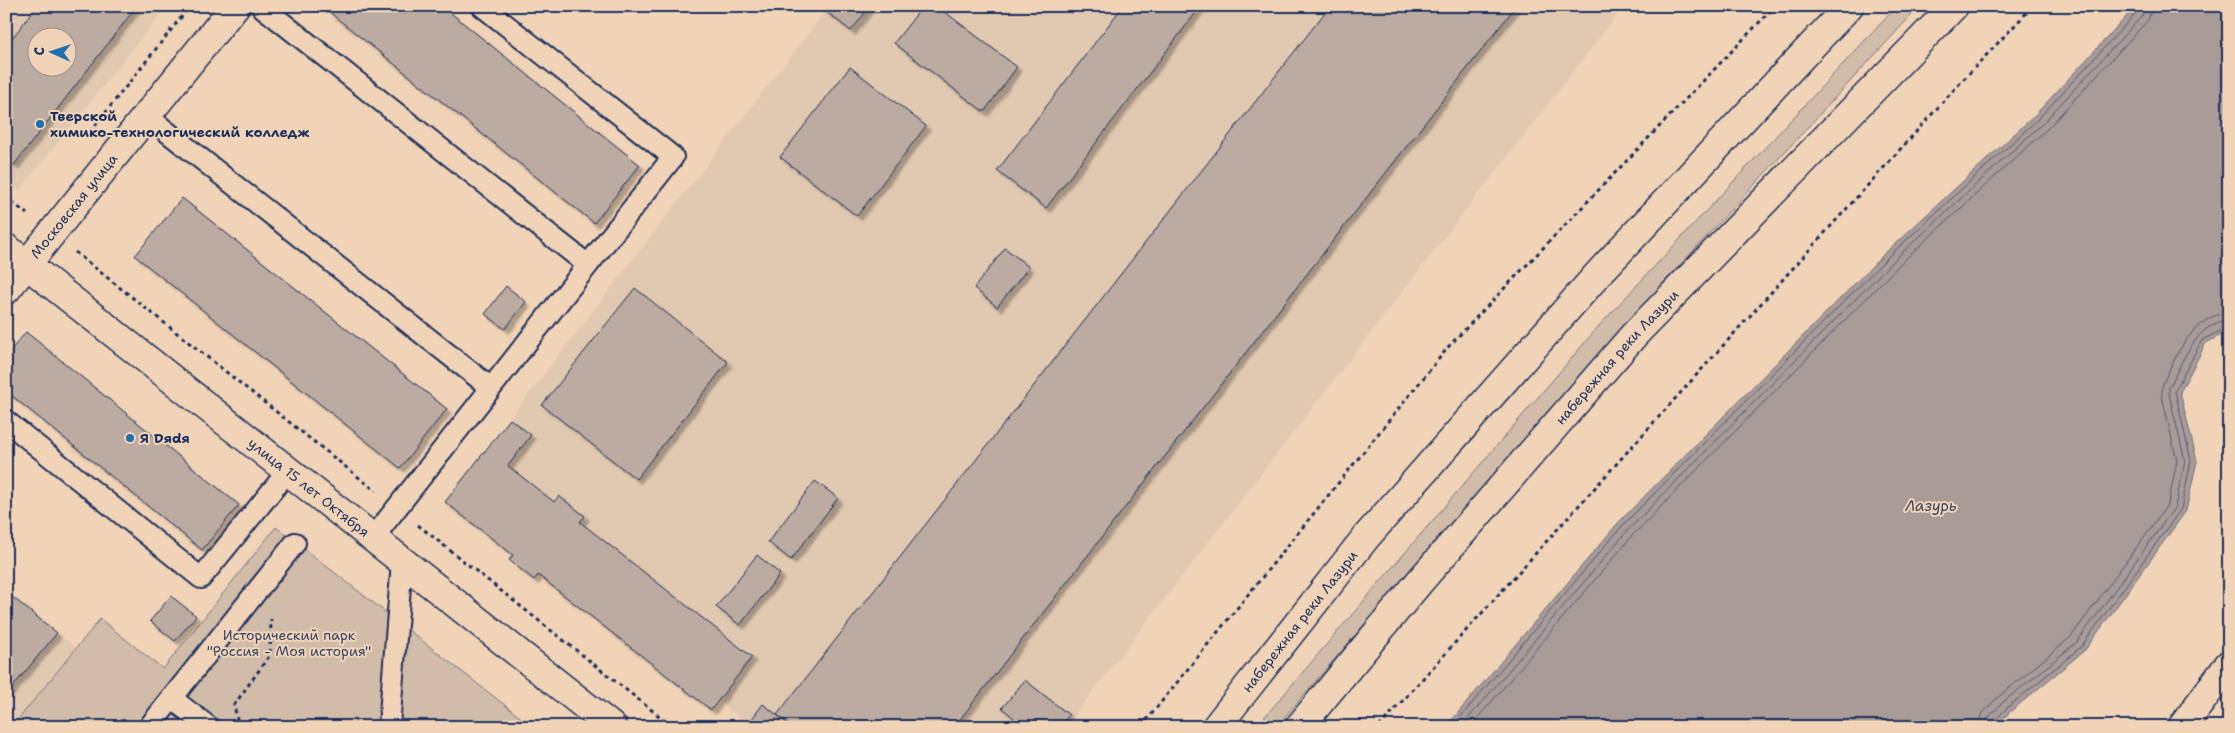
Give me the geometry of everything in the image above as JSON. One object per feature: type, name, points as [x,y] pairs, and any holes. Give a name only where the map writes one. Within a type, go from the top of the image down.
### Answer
[{"type":"main road","name":"Московская улица","points":[[6,290],[17,256],[52,234],[235,6]]},
{"type":"main road","name":"набережная реки Лазури","points":[[1216,727],[1367,536],[1599,273],[1849,6]]},
{"type":"main road","name":"набережная реки Лазури","points":[[1299,727],[1421,580],[1634,335],[1954,6]]},
{"type":"main road","name":"улица 15 лет Октября","points":[[17,256],[612,727]]},
{"type":"main road","points":[[2182,727],[2229,664]]},
{"type":"lane","points":[[261,6],[588,265]]},
{"type":"lane","points":[[373,538],[673,157],[482,6]]},
{"type":"lane","points":[[147,116],[492,388]]},
{"type":"lane","points":[[6,421],[201,578],[288,471]]},
{"type":"lane","points":[[149,727],[295,543]]},
{"type":"lane","points":[[389,727],[402,562]]},
{"type":"lane","points":[[172,698],[209,727]]},
{"type":"path","points":[[87,136],[190,6]]},
{"type":"path","points":[[1141,727],[1450,345],[1775,6]]},
{"type":"path","points":[[1379,727],[1953,91],[2034,6]]},
{"type":"path","points":[[19,220],[32,205]]},
{"type":"path","points":[[52,234],[673,727]]},
{"type":"path","points":[[242,727],[238,724],[234,705],[270,654],[271,610]]},
{"type":"shaded area","name":"Тверской химико-технологический колледж","points":[[6,6],[167,6],[19,191],[6,180]]},
{"type":"shaded area","points":[[819,6],[1624,6],[1065,727],[792,727],[786,722],[782,727],[751,727],[718,701],[539,575],[534,580],[509,560],[513,555],[445,502],[825,12]]},
{"type":"shaded area","points":[[6,592],[76,648],[12,727],[6,727]]},
{"type":"green space","points":[[1897,6],[1920,6],[1617,333],[1276,727],[1256,727],[1599,326]]},
{"type":"green space","name":"Исторический парк \"Россия - Моя история\"","points":[[276,527],[533,727],[12,727],[100,619],[163,669]]},
{"type":"water","name":"Лазурь","points":[[2136,6],[2229,6],[2229,331],[2206,343],[2180,392],[2197,461],[2186,511],[2085,650],[2010,712],[1995,727],[1446,727],[1618,523],[1885,253],[2035,115]]},
{"type":"building","points":[[37,6],[137,6],[14,165],[6,160],[6,46]]},
{"type":"building","points":[[334,6],[442,6],[640,165],[594,223],[329,12]]},
{"type":"building","points":[[819,6],[870,6],[851,31]]},
{"type":"building","points":[[923,6],[937,6],[1017,67],[984,112],[894,43]]},
{"type":"building","points":[[1123,6],[1201,6],[1046,208],[997,171]]},
{"type":"building","points":[[1330,6],[1516,6],[954,727],[792,727],[777,715]]},
{"type":"building","points":[[850,67],[926,126],[857,216],[780,157]]},
{"type":"building","points":[[182,198],[447,409],[400,468],[135,256]]},
{"type":"building","points":[[1005,248],[1029,267],[997,307],[974,288]]},
{"type":"building","points":[[506,286],[526,302],[505,329],[485,314]]},
{"type":"building","points":[[635,288],[728,362],[636,479],[542,405]]},
{"type":"building","points":[[26,332],[239,505],[202,550],[6,391],[6,356]]},
{"type":"building","points":[[510,419],[531,435],[508,466],[554,502],[559,496],[585,516],[580,522],[752,657],[711,710],[538,575],[534,580],[509,560],[513,555],[445,502]]},
{"type":"building","points":[[815,481],[838,498],[791,560],[768,542]]},
{"type":"building","points":[[757,555],[780,574],[740,625],[716,607]]},
{"type":"building","points":[[6,592],[57,633],[6,695]]},
{"type":"building","points":[[171,596],[196,616],[175,641],[150,621]]},
{"type":"building","points":[[1025,680],[1069,715],[1059,727],[1007,727],[1014,718],[1002,708]]},
{"type":"building","points":[[763,704],[786,722],[782,727],[751,727],[748,724]]},
{"type":"place","name":"Тверской химико-технологический колледж","points":[[40,124]]},
{"type":"place","name":"Я Dяdя","points":[[130,438]]}]
